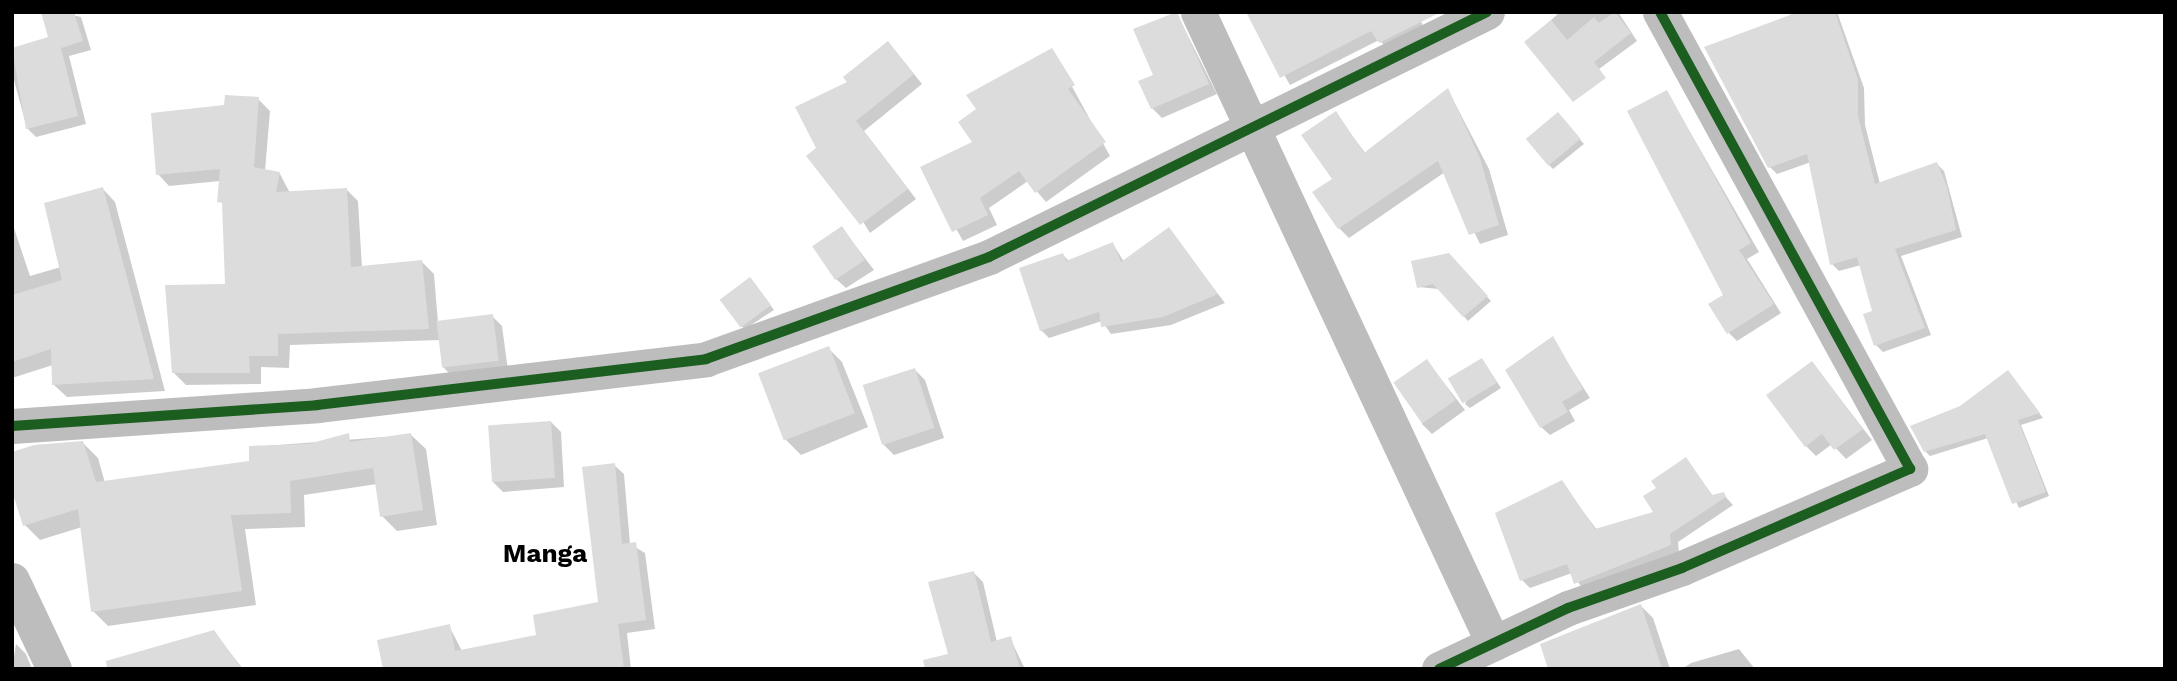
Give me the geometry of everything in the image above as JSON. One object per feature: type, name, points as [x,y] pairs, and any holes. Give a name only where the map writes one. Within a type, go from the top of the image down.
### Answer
[{"type":"street","points":[[1199,12],[1258,130],[1493,643]]},
{"type":"street","points":[[12,426],[317,405],[706,359],[989,257],[1258,130],[1487,12]]},
{"type":"street","points":[[1438,669],[1493,643],[1910,469],[1660,12]]},
{"type":"street","points":[[12,580],[54,669]]},
{"type":"building","points":[[41,12],[74,12],[83,41],[61,48],[78,116],[26,129],[12,48],[48,37]]},
{"type":"building","points":[[1177,12],[1209,84],[1151,109],[1138,81],[1153,75],[1133,29]]},
{"type":"building","points":[[1246,12],[1441,12],[1379,43],[1371,31],[1280,78]]},
{"type":"building","points":[[1615,12],[1631,33],[1594,62],[1606,78],[1573,102],[1524,42],[1551,20],[1567,40],[1594,17],[1599,23]]},
{"type":"building","points":[[1798,12],[1835,12],[1858,80],[1858,116],[1875,184],[1937,162],[1947,187],[1956,230],[1895,249],[1925,328],[1874,346],[1863,314],[1872,311],[1857,257],[1830,265],[1807,154],[1768,168],[1704,47]]},
{"type":"building","points":[[888,41],[914,74],[856,121],[908,189],[860,225],[806,156],[816,148],[795,107],[847,82],[843,77]]},
{"type":"building","points":[[1052,48],[1075,85],[1068,89],[1106,142],[1035,193],[1019,171],[980,198],[988,215],[952,232],[920,167],[972,142],[958,122],[976,109],[966,95]]},
{"type":"building","points":[[1448,88],[1480,158],[1499,225],[1469,235],[1438,161],[1338,229],[1312,192],[1332,179],[1301,135],[1336,111],[1364,153]]},
{"type":"building","points":[[1667,90],[1751,243],[1739,250],[1774,304],[1727,334],[1708,304],[1723,295],[1627,111]]},
{"type":"building","points":[[225,95],[259,97],[254,167],[280,172],[276,192],[347,188],[351,267],[422,260],[429,329],[278,334],[278,356],[249,356],[250,373],[172,373],[165,285],[225,284],[222,203],[217,202],[220,169],[156,175],[151,113],[224,105]]},
{"type":"building","points":[[1558,112],[1580,139],[1548,166],[1526,139]]},
{"type":"building","points":[[103,187],[154,379],[52,385],[51,349],[12,362],[12,295],[62,280],[44,203]]},
{"type":"building","points":[[842,226],[865,260],[835,280],[812,246]]},
{"type":"building","points":[[1169,227],[1218,294],[1163,317],[1101,327],[1099,312],[1040,331],[1019,268],[1063,253],[1066,261],[1113,242],[1121,262]]},
{"type":"building","points":[[1449,253],[1488,296],[1463,317],[1433,284],[1417,288],[1411,261]]},
{"type":"building","points":[[750,277],[771,305],[741,328],[720,300]]},
{"type":"building","points":[[493,314],[499,361],[442,368],[436,321]]},
{"type":"building","points":[[1553,336],[1583,389],[1562,402],[1568,412],[1540,428],[1505,370]]},
{"type":"building","points":[[829,346],[855,413],[784,440],[758,373]]},
{"type":"building","points":[[1482,358],[1497,383],[1463,403],[1448,379]]},
{"type":"building","points":[[1427,359],[1456,400],[1422,423],[1393,383]]},
{"type":"building","points":[[1812,361],[1863,429],[1834,450],[1822,434],[1805,447],[1766,395]]},
{"type":"building","points":[[915,368],[934,428],[882,445],[863,385]]},
{"type":"building","points":[[2008,370],[2040,413],[2018,420],[2046,492],[2012,504],[1985,434],[1924,452],[1910,426],[1960,406]]},
{"type":"building","points":[[551,421],[555,478],[492,482],[488,425]]},
{"type":"building","points":[[349,433],[350,442],[411,433],[423,510],[380,517],[373,468],[290,481],[291,513],[231,515],[242,591],[91,612],[78,509],[23,526],[12,491],[12,452],[34,445],[83,441],[96,482],[249,461],[249,446],[308,444]]},
{"type":"building","points":[[1686,457],[1712,495],[1724,492],[1726,497],[1670,534],[1671,545],[1574,584],[1567,564],[1520,581],[1495,513],[1562,480],[1595,529],[1653,512],[1643,496],[1656,488],[1651,481]]},
{"type":"building","points":[[615,463],[622,544],[636,542],[646,620],[618,624],[624,669],[383,669],[377,640],[450,624],[455,651],[536,635],[533,615],[598,602],[582,467]]},
{"type":"building","points":[[974,571],[991,642],[1011,636],[1020,669],[925,669],[923,660],[948,654],[928,582]]},
{"type":"building","points":[[1641,604],[1662,669],[1548,669],[1540,644]]},
{"type":"building","points":[[214,630],[242,669],[107,669],[106,661]]},
{"type":"cycle path","points":[[12,426],[317,405],[706,359],[989,257],[1487,12]]},
{"type":"cycle path","points":[[1439,669],[1568,608],[1682,568],[1910,469],[1660,12]]},
{"type":"district","name":"Manga","points":[[545,554]]}]
